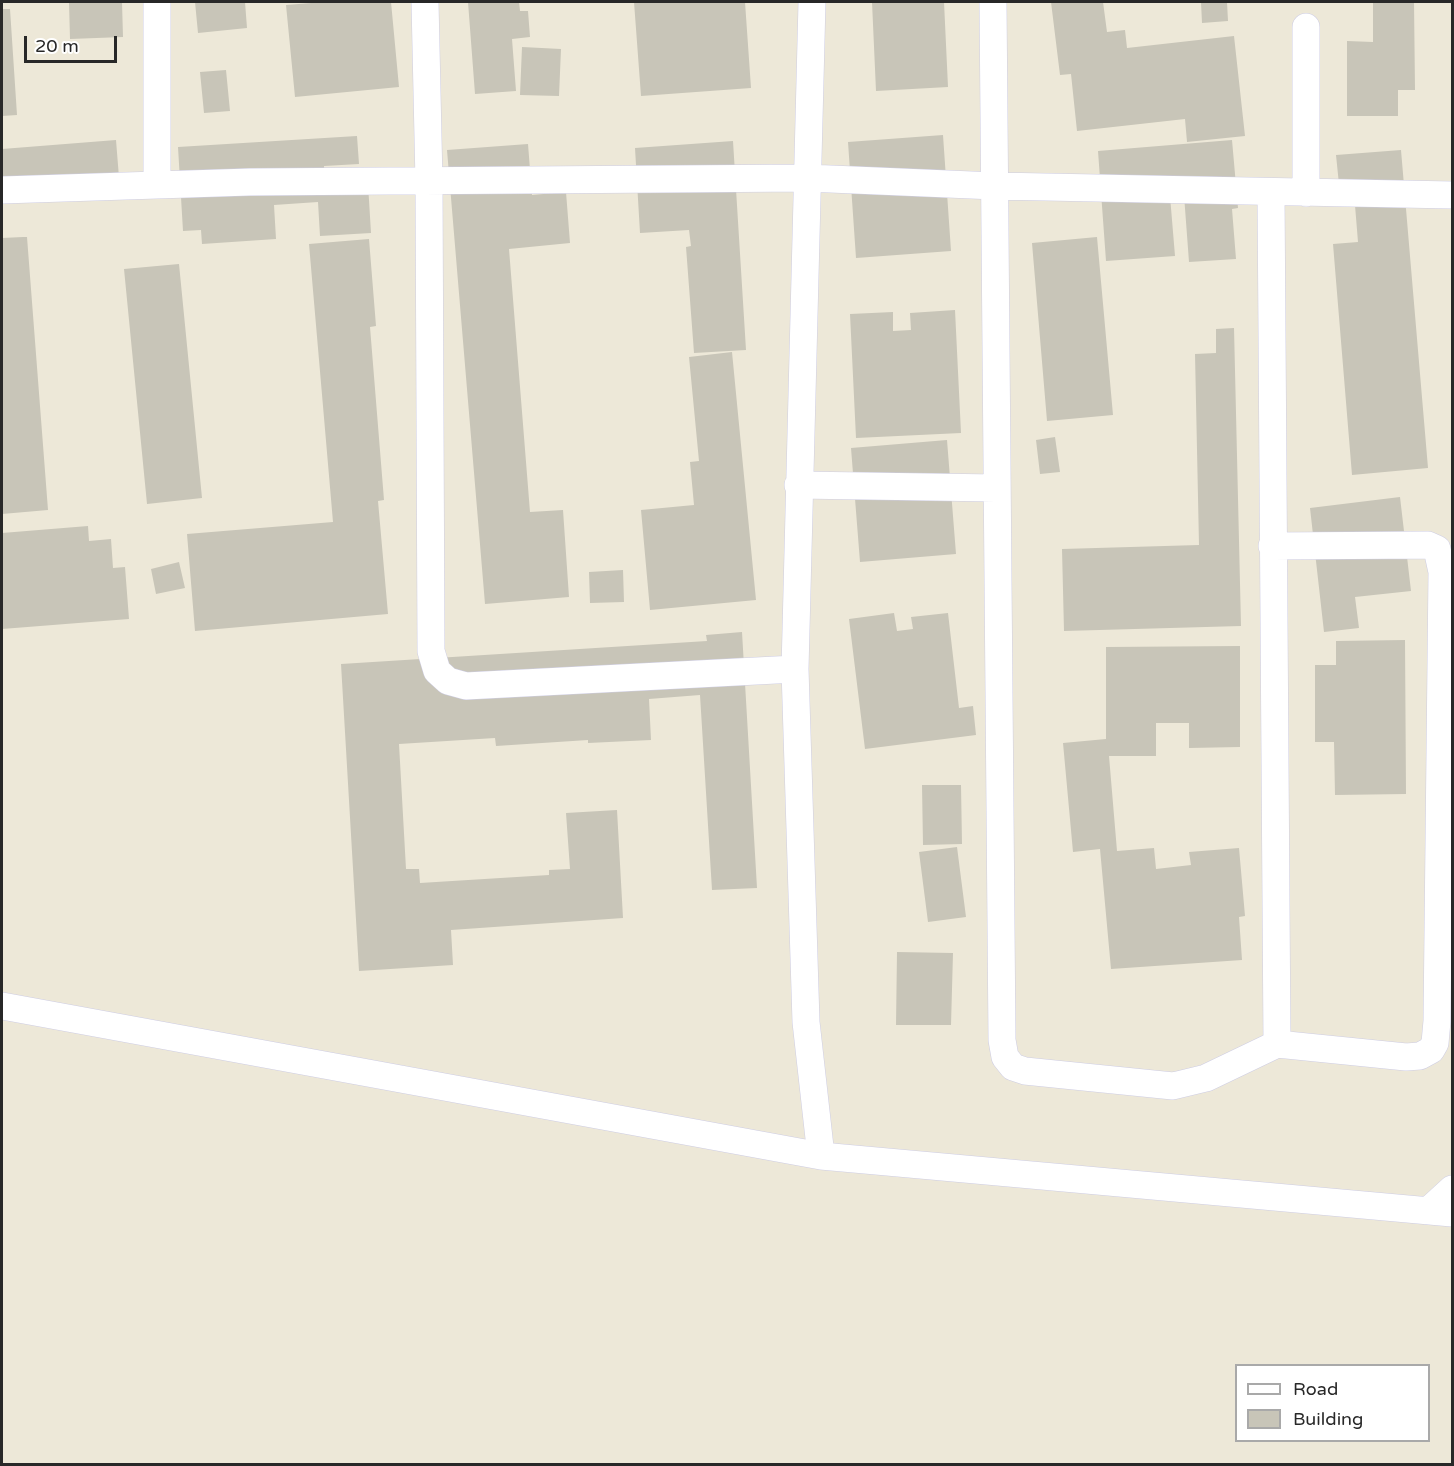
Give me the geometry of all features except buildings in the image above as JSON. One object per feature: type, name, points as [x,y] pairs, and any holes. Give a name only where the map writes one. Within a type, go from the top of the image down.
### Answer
[{"type":"street","points":[[157,185],[158,2]]},
{"type":"street","points":[[425,2],[429,182],[431,651],[437,671],[448,681],[466,686],[795,669]]},
{"type":"street","points":[[812,2],[795,669],[806,1022],[821,1156]]},
{"type":"street","points":[[993,2],[1002,1019],[1005,1057],[1013,1067],[1025,1071],[1173,1086],[1206,1078],[1276,1044],[1406,1058],[1420,1056],[1431,1050],[1435,1043],[1447,572],[1437,549],[1428,545],[1272,546]]},
{"type":"street","points":[[1306,27],[1306,193]]},
{"type":"street","points":[[2,190],[250,182],[807,178],[995,186],[1452,195]]},
{"type":"street","points":[[1271,193],[1276,1044]]},
{"type":"street","points":[[798,485],[996,488]]},
{"type":"street","points":[[2,1005],[821,1156],[1440,1212],[1452,1189]]}]
